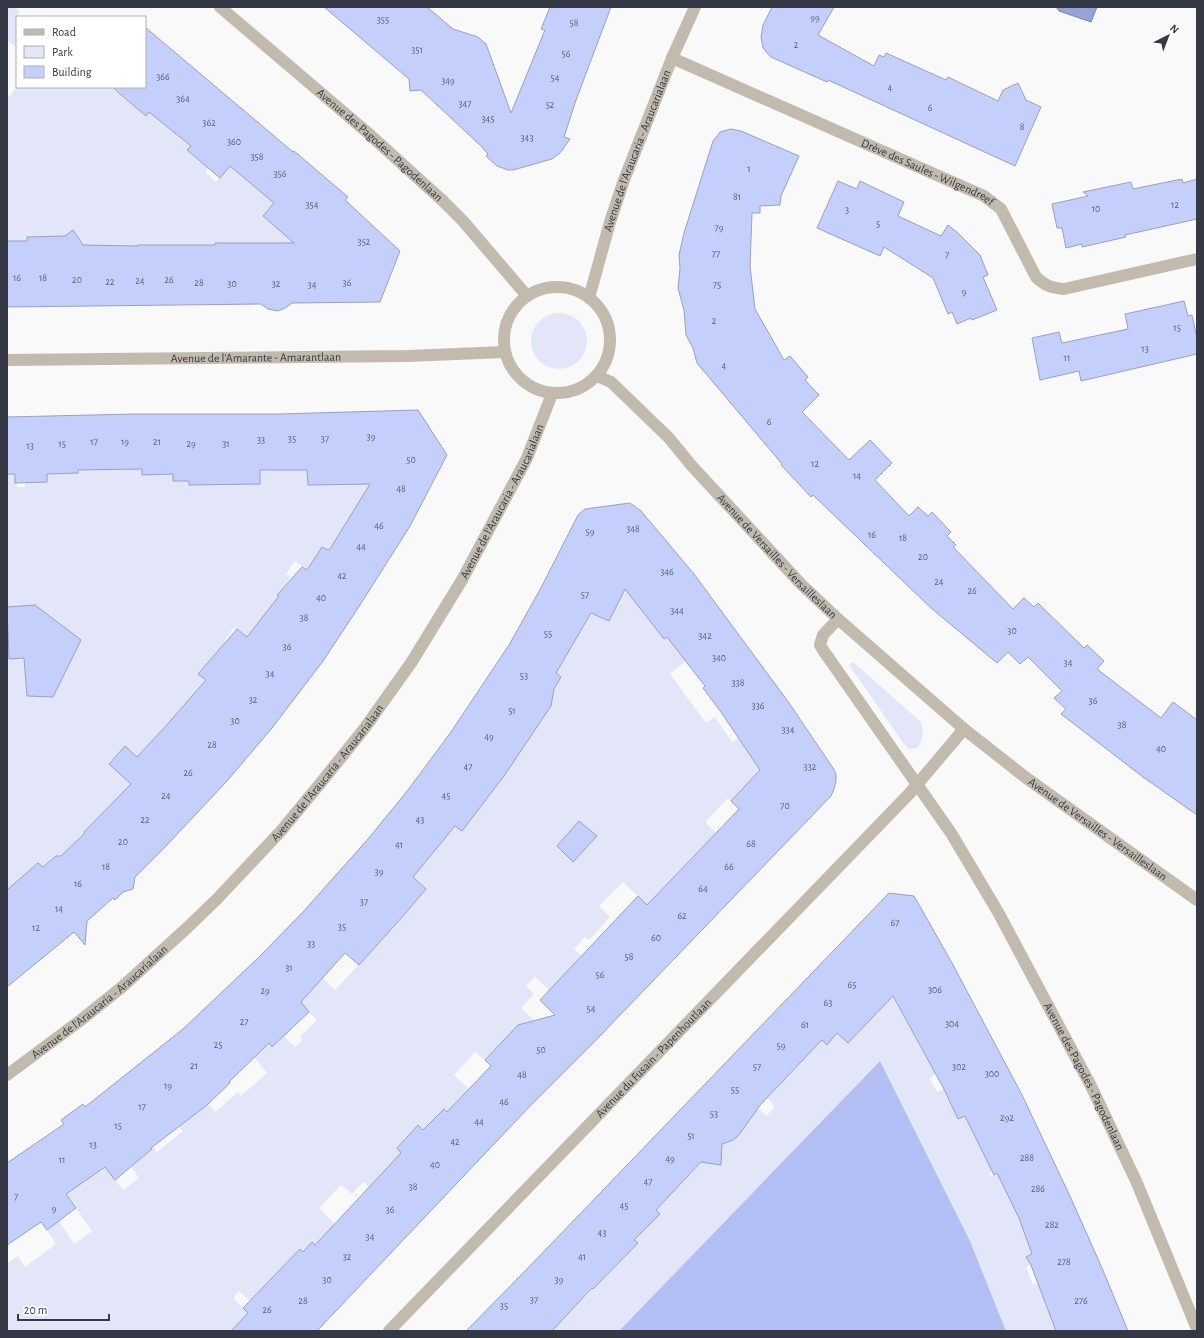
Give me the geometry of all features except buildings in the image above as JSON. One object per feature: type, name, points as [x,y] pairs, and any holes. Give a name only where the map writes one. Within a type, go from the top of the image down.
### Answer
[{"type":"street","name":"Avenue des Pagodes - Pagodenlaan","points":[[220,7],[368,133],[443,201],[463,221],[527,296]]},
{"type":"street","name":"Avenue de l'Araucaria - Araucarialaan","points":[[589,298],[610,222],[624,180],[672,58],[694,7]]},
{"type":"street","name":"Drève des Saules - Wilgendreef","points":[[672,58],[984,196],[1001,209],[1036,278],[1043,284],[1053,288],[1064,289],[1085,285],[1197,259]]},
{"type":"street","points":[[552,287],[577,291],[589,298],[605,317],[609,329],[609,354],[597,376],[588,384],[577,390],[565,393],[552,394],[527,384],[517,375],[505,352],[504,339],[506,326],[510,315],[527,296],[539,290],[552,287]]},
{"type":"street","name":"Avenue de l'Amarante - Amarantlaan","points":[[7,360],[407,356],[505,352]]},
{"type":"street","name":"Avenue de Versailles - Versailleslaan","points":[[597,376],[611,382],[669,438],[691,465],[784,567],[838,619],[999,758],[1197,900]]},
{"type":"street","name":"Avenue de l'Araucaria - Araucarialaan","points":[[7,1076],[122,987],[217,899],[281,831],[364,729],[411,663],[462,580],[527,458],[552,394]]},
{"type":"street","points":[[838,619],[823,636],[820,645],[917,784]]},
{"type":"street","name":"Avenue du Fusain - Papenhoutlaan","points":[[389,1331],[917,784],[964,729]]},
{"type":"street","name":"Avenue des Pagodes - Pagodenlaan","points":[[917,784],[951,833],[998,912],[1091,1086],[1137,1183],[1197,1329]]},
{"type":"green space","points":[[7,7],[15,7],[20,11],[17,15],[18,16],[16,16],[16,47],[7,40]]},
{"type":"green space","points":[[16,88],[111,88],[146,115],[151,110],[191,146],[187,150],[213,162],[205,172],[216,182],[230,166],[276,201],[263,216],[276,228],[289,214],[303,262],[240,243],[215,243],[215,259],[154,246],[138,245],[138,256],[79,252],[71,233],[66,235],[66,248],[58,236],[27,237],[27,248],[7,241],[7,99]]},
{"type":"green space","points":[[553,313],[565,313],[575,317],[583,325],[587,335],[587,347],[583,357],[575,365],[565,369],[553,369],[543,365],[535,357],[531,347],[531,335],[535,325],[543,317]]},
{"type":"green space","points":[[278,463],[307,463],[308,485],[331,485],[379,466],[335,552],[322,547],[307,570],[295,561],[286,574],[291,577],[277,595],[286,601],[257,625],[247,637],[234,627],[224,641],[240,654],[226,673],[210,660],[198,674],[218,690],[173,736],[163,728],[160,732],[169,741],[139,758],[125,746],[109,763],[131,784],[84,832],[85,833],[75,857],[56,856],[43,867],[38,863],[26,874],[20,902],[7,886],[7,474],[15,474],[15,483],[17,483],[17,487],[25,487],[25,483],[47,482],[47,474],[78,473],[78,470],[142,467],[142,475],[159,474],[173,470],[173,481],[260,484],[260,470],[278,470]]},
{"type":"green space","points":[[635,571],[645,614],[664,639],[668,636],[687,660],[670,674],[706,723],[715,717],[732,742],[739,738],[772,775],[750,781],[731,801],[728,798],[705,822],[716,833],[700,860],[694,855],[657,895],[652,910],[623,882],[599,906],[610,917],[589,940],[585,937],[574,949],[581,956],[571,967],[562,1002],[535,977],[526,986],[534,994],[521,1008],[533,1019],[531,1022],[518,1025],[485,1060],[475,1052],[454,1075],[477,1097],[423,1130],[418,1125],[397,1148],[403,1154],[369,1187],[363,1182],[352,1194],[341,1185],[319,1208],[336,1225],[316,1246],[312,1242],[303,1252],[300,1249],[287,1262],[289,1264],[265,1285],[250,1301],[239,1291],[233,1298],[251,1316],[239,1329],[236,1326],[231,1331],[7,1331],[7,1263],[18,1256],[25,1267],[56,1244],[47,1230],[59,1221],[74,1244],[92,1231],[66,1194],[103,1164],[123,1190],[139,1178],[127,1161],[143,1157],[152,1149],[148,1144],[150,1143],[157,1152],[183,1131],[176,1123],[196,1114],[208,1104],[215,1112],[238,1092],[241,1096],[267,1073],[254,1057],[269,1043],[272,1047],[284,1036],[295,1047],[303,1040],[300,1037],[317,1020],[296,998],[320,975],[335,990],[405,915],[426,889],[413,877],[434,852],[431,849],[452,824],[462,831],[507,772],[561,677],[556,673],[591,613],[609,621],[620,599],[603,590]]},
{"type":"green space","points":[[853,662],[921,722],[923,735],[917,748],[909,749],[904,744],[849,665]]},
{"type":"green space","points":[[892,996],[936,1074],[929,1078],[937,1092],[944,1089],[958,1119],[977,1110],[983,1152],[992,1171],[990,1173],[991,1176],[999,1172],[1019,1218],[1032,1254],[1026,1257],[1030,1265],[1026,1267],[1033,1285],[1038,1283],[1056,1331],[1006,1331],[970,1241],[880,1061],[619,1331],[545,1331],[563,1305],[571,1311],[637,1243],[634,1240],[660,1214],[656,1210],[705,1159],[710,1163],[716,1164],[722,1154],[715,1147],[733,1140],[757,1107],[766,1116],[775,1107],[764,1094],[789,1075],[822,1041],[827,1045],[837,1033],[848,1043]]},
{"type":"shaded area","points":[[1056,7],[1097,7],[1091,22],[1059,11]]},
{"type":"shaded area","points":[[880,1061],[970,1241],[1006,1331],[619,1331]]}]
